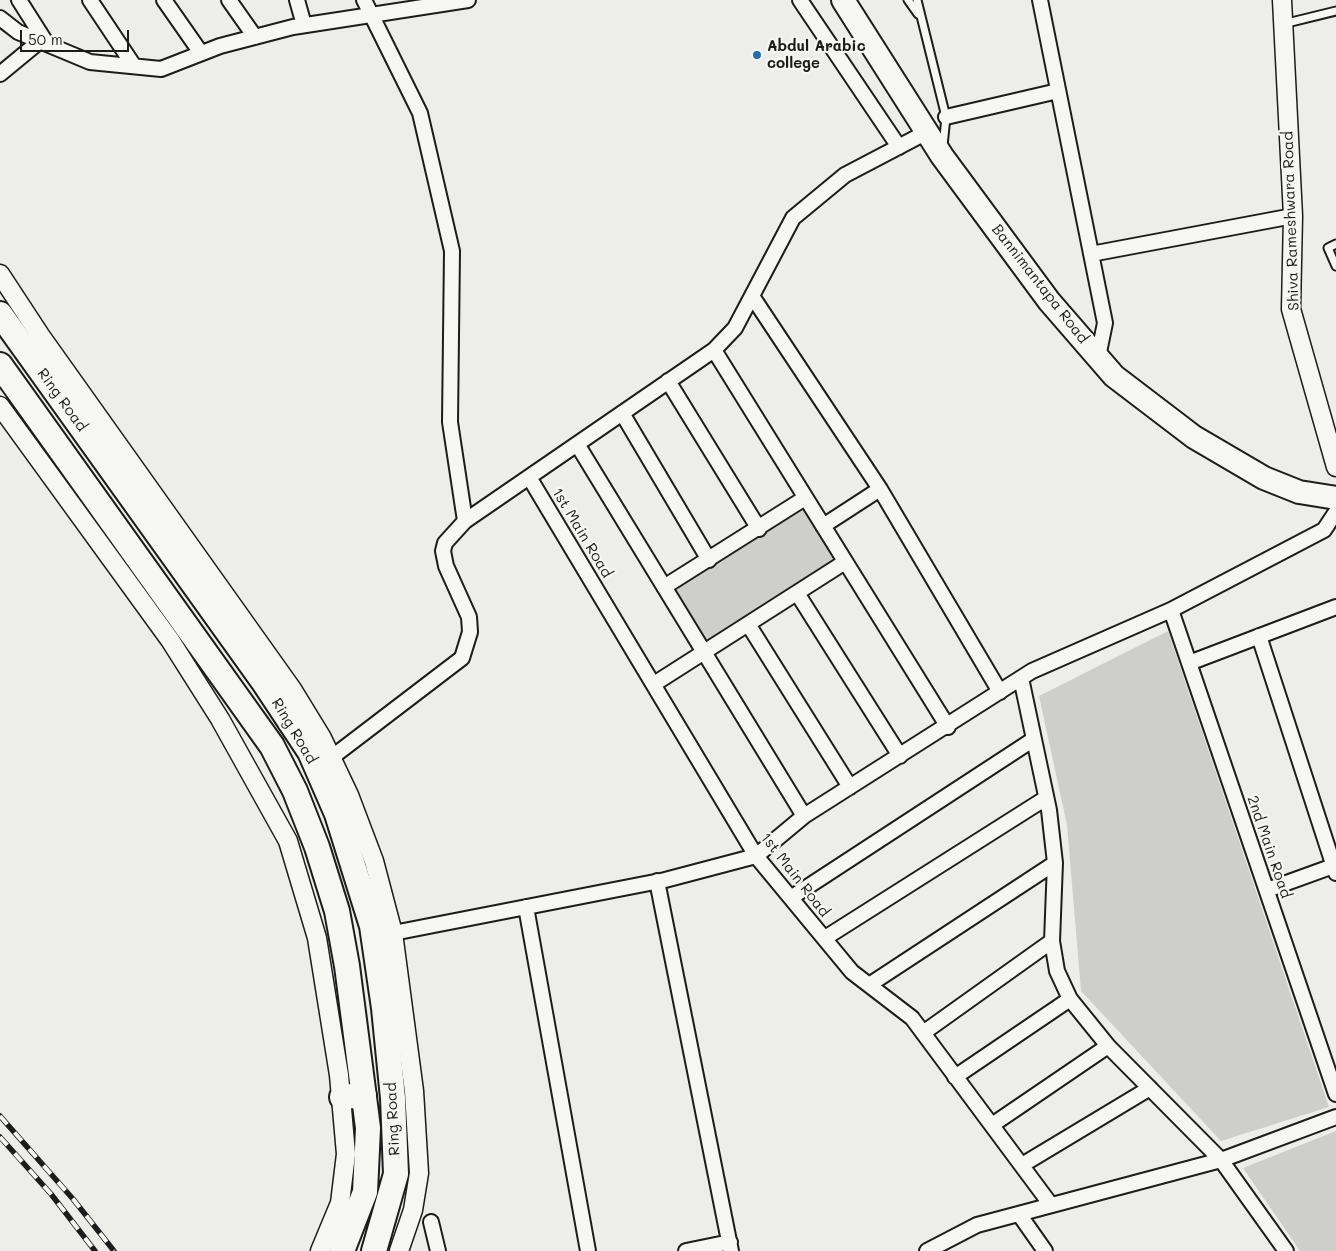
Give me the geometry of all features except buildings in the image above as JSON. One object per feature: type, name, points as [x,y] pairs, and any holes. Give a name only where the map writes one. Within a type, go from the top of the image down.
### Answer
[{"type":"highway","name":"Ring Road","points":[[0,314],[263,681],[310,752],[336,814],[384,935],[384,1008],[393,1098],[396,1174],[374,1251]]},
{"type":"highway","name":"Ring Road","points":[[0,365],[272,746],[295,791],[317,847],[337,911],[348,966],[353,1096],[368,1128],[365,1192],[342,1251]]},
{"type":"main road","name":"Bannimantapa Road","points":[[843,0],[942,156],[1049,301],[1114,376],[1194,437],[1264,478],[1299,492],[1336,498]]},
{"type":"street","points":[[19,0],[43,42]]},
{"type":"street","points":[[90,0],[134,66]]},
{"type":"street","points":[[164,0],[201,53]]},
{"type":"street","points":[[229,0],[255,37]]},
{"type":"street","points":[[297,0],[304,25]]},
{"type":"street","points":[[364,0],[420,113],[452,251],[450,422],[465,521]]},
{"type":"street","points":[[0,18],[18,32],[90,62],[161,69],[201,53],[304,25],[468,0]]},
{"type":"street","points":[[800,0],[899,147]]},
{"type":"street","points":[[1040,0],[1105,322],[1098,357]]},
{"type":"street","name":"Shiva Rameshwara Road","points":[[1282,0],[1293,216],[1291,309],[1336,467]]},
{"type":"street","points":[[0,74],[43,42]]},
{"type":"street","points":[[946,117],[1058,91]]},
{"type":"street","points":[[331,758],[462,658],[470,632],[469,617],[446,566],[443,551],[445,543],[465,521],[714,350],[735,328],[793,218],[845,175],[927,132]]},
{"type":"street","points":[[1091,254],[1293,216]]},
{"type":"street","points":[[0,274],[40,335],[292,689],[331,758],[349,795],[374,861],[384,935],[414,1091],[419,1173],[414,1210],[399,1251]]},
{"type":"street","points":[[752,296],[880,489],[1000,692]]},
{"type":"street","points":[[714,350],[948,726]]},
{"type":"street","points":[[668,382],[759,529]]},
{"type":"street","points":[[0,406],[170,640],[220,719],[288,841],[317,938],[353,1096],[340,1203],[320,1251]]},
{"type":"street","points":[[622,413],[709,560]]},
{"type":"street","points":[[577,444],[804,816]]},
{"type":"street","name":"1st Main Road","points":[[529,477],[756,856],[792,896],[852,972],[912,1018],[1051,1205]]},
{"type":"street","points":[[823,526],[880,489]]},
{"type":"street","points":[[664,587],[759,529],[805,498]]},
{"type":"street","points":[[384,935],[657,881],[756,856],[804,816],[1021,678],[1171,610],[1324,530],[1336,512]]},
{"type":"street","points":[[654,684],[846,562]]},
{"type":"street","points":[[797,593],[900,756]]},
{"type":"street","points":[[1189,663],[1336,607]]},
{"type":"street","name":"2nd Main Road","points":[[1171,610],[1336,1094]]},
{"type":"street","points":[[748,624],[850,787]]},
{"type":"street","points":[[1259,636],[1335,868],[1266,890]]},
{"type":"street","points":[[1021,678],[1046,798],[1056,863],[1052,941],[1057,971],[1070,999],[1108,1046],[1221,1160],[1286,1251]]},
{"type":"street","points":[[792,896],[1034,739]]},
{"type":"street","points":[[825,938],[1046,798]]},
{"type":"street","points":[[869,985],[1056,863]]},
{"type":"street","points":[[657,881],[731,1247],[686,1251]]},
{"type":"street","points":[[526,907],[588,1251]]},
{"type":"street","points":[[923,1033],[1052,941]]},
{"type":"street","points":[[956,1077],[1070,999]]},
{"type":"street","points":[[992,1125],[1108,1046]]},
{"type":"street","points":[[1022,1165],[1150,1088]]},
{"type":"street","points":[[927,1251],[977,1225],[1221,1160],[1336,1117]]},
{"type":"street","points":[[1019,1214],[1045,1251]]},
{"type":"street","points":[[431,1222],[438,1251]]},
{"type":"lane","points":[[908,0],[919,16]]},
{"type":"lane","points":[[917,0],[919,16],[946,117],[942,156]]},
{"type":"lane","points":[[1283,24],[1336,11]]},
{"type":"lane","points":[[1336,244],[1328,248],[1336,266]]},
{"type":"shaded area","points":[[804,506],[837,559],[706,642],[673,590]]},
{"type":"shaded area","points":[[1168,631],[1329,1107],[1221,1141],[1081,991],[1067,825],[1039,696]]},
{"type":"shaded area","points":[[1336,1131],[1336,1251],[1300,1251],[1243,1168]]},
{"type":"railway","points":[[0,1116],[73,1199],[114,1251]]},
{"type":"railway","points":[[0,1137],[51,1194],[95,1251]]},
{"type":"place","name":"Abdul Arabic college","points":[[757,55]]}]
